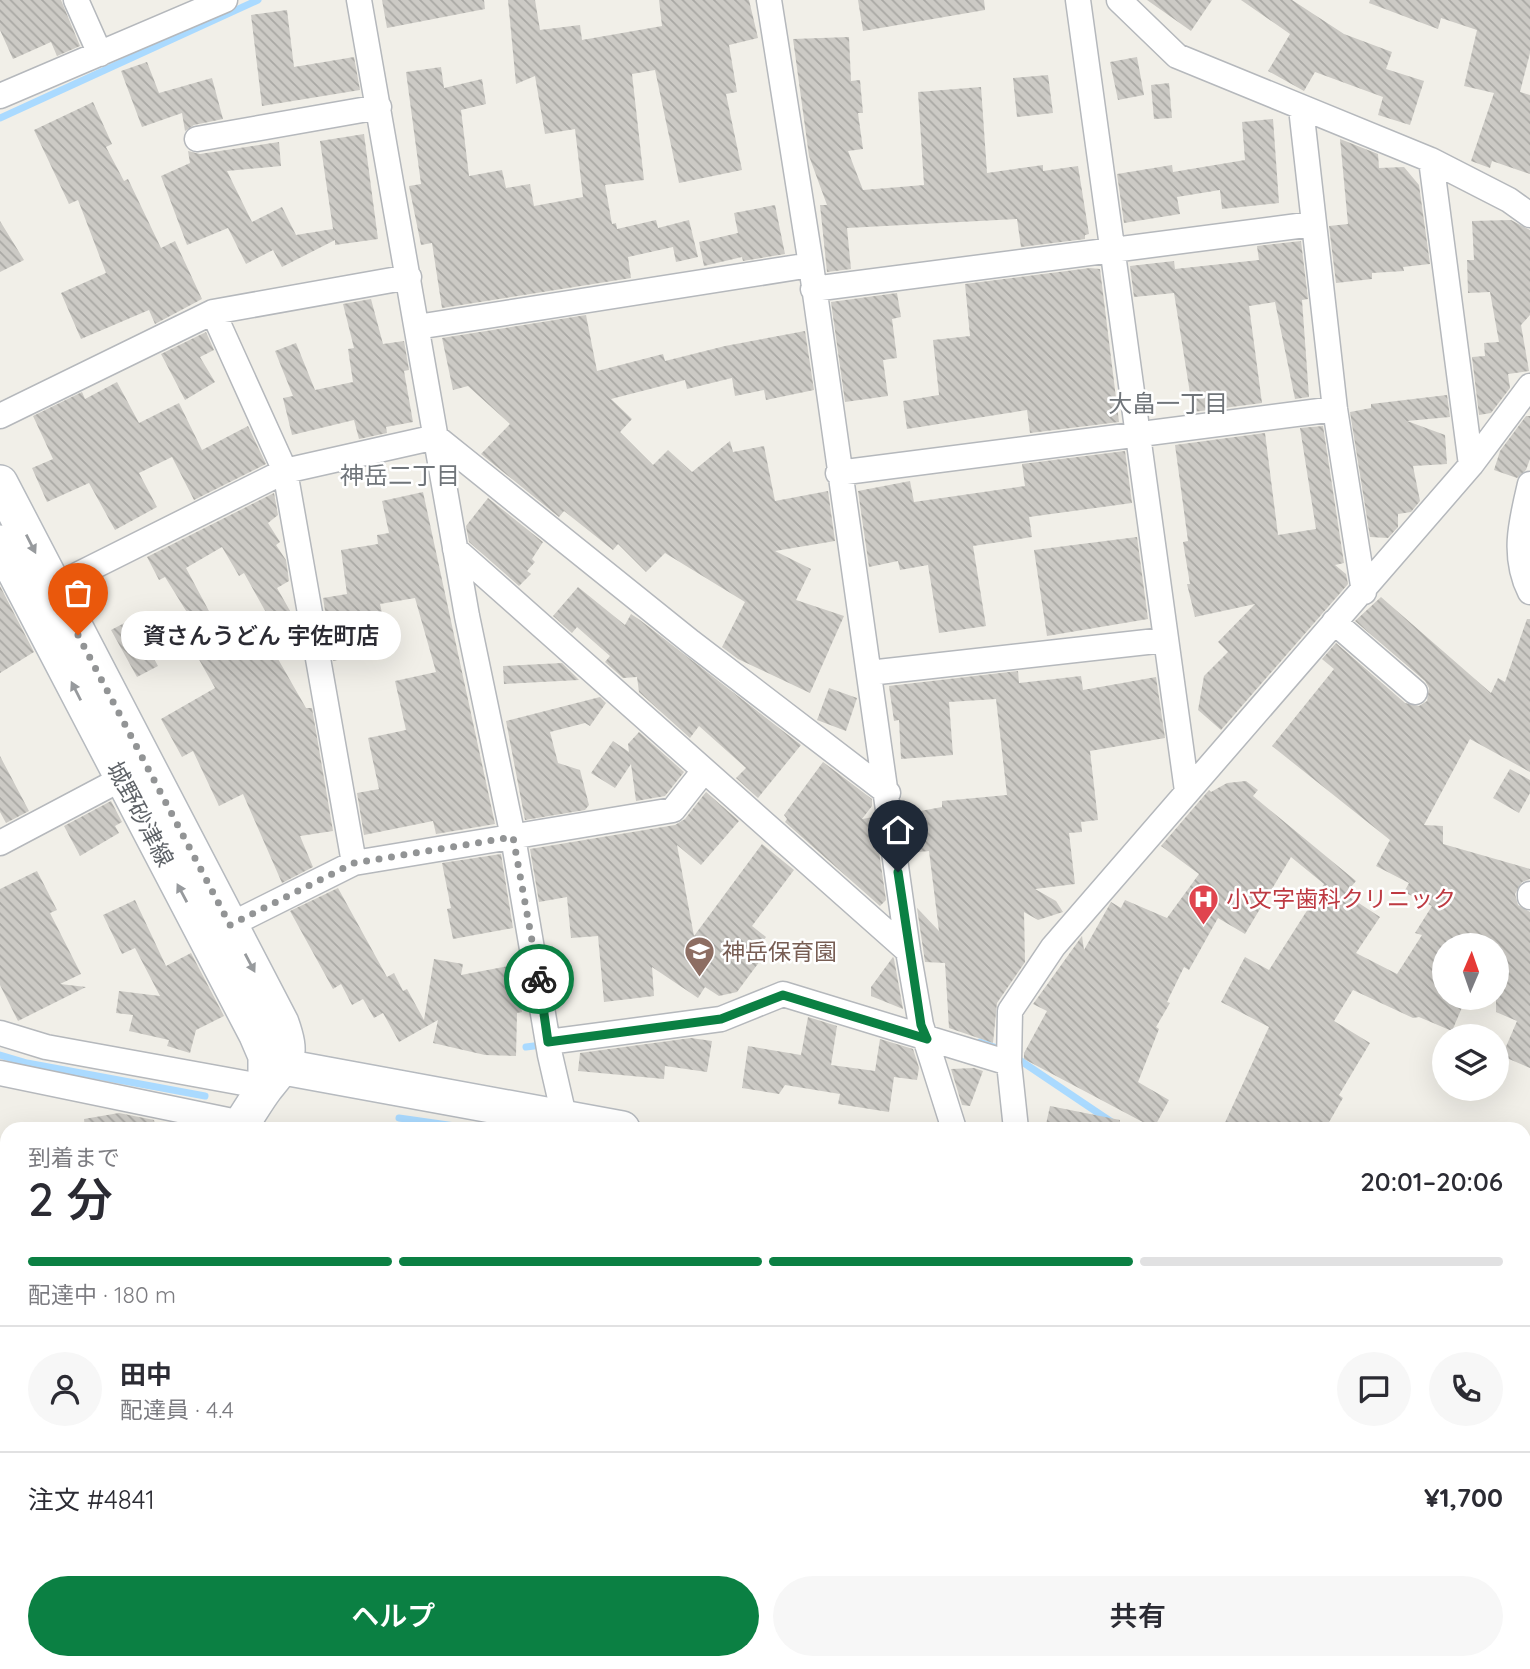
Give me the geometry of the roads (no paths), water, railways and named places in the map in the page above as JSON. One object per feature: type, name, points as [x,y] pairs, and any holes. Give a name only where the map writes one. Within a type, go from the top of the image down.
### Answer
[{"type":"main road","name":"城野砂津線","points":[[0,483],[281,1023],[304,1059],[283,1071],[121,779],[0,543]]},
{"type":"main road","points":[[243,1122],[283,1071],[509,1118],[546,1122]]},
{"type":"street","points":[[76,0],[100,54]]},
{"type":"street","points":[[359,0],[456,549],[513,837],[564,1122]]},
{"type":"street","points":[[769,0],[888,793],[908,951],[924,1032],[952,1122]]},
{"type":"street","points":[[1078,0],[1115,251],[1137,434],[1187,791]]},
{"type":"street","points":[[1119,0],[1177,56],[1431,160],[1509,200],[1530,215]]},
{"type":"street","points":[[1,94],[100,54],[212,3]]},
{"type":"street","points":[[197,139],[379,107]]},
{"type":"street","points":[[1301,107],[1335,409],[1364,592]]},
{"type":"street","points":[[1431,160],[1471,465]]},
{"type":"street","points":[[417,327],[812,277],[1115,251],[1313,225]]},
{"type":"street","points":[[0,416],[213,312],[409,277]]},
{"type":"street","points":[[213,312],[285,471],[354,863]]},
{"type":"street","points":[[1015,1122],[1009,1054],[1010,1011],[1054,947],[1334,622],[1364,592],[1471,465],[1530,386]]},
{"type":"street","points":[[838,473],[1335,409]]},
{"type":"street","points":[[53,587],[285,471],[436,437]]},
{"type":"street","points":[[436,437],[691,642],[888,793]]},
{"type":"street","points":[[1530,484],[1524,528],[1522,576],[1530,592]]},
{"type":"street","points":[[456,549],[703,772],[908,951]]},
{"type":"street","points":[[1334,622],[1415,692]]},
{"type":"street","points":[[869,673],[1165,640]]},
{"type":"street","points":[[230,925],[354,863],[673,810],[703,772]]},
{"type":"street","points":[[0,843],[121,779]]},
{"type":"street","points":[[550,1049],[721,1019],[783,995],[1009,1054]]},
{"type":"street","points":[[0,1033],[46,1046],[283,1071]]},
{"type":"street","points":[[0,1073],[222,1122]]},
{"type":"waterway","points":[[0,118],[258,0]]},
{"type":"waterway","points":[[980,1042],[1005,1051]]},
{"type":"waterway","points":[[526,1047],[542,1045]]},
{"type":"waterway","points":[[0,1055],[27,1063],[205,1096]]},
{"type":"waterway","points":[[1015,1057],[1112,1122]]},
{"type":"waterway","points":[[399,1118],[427,1122]]},
{"type":"place","name":"資さんうどん 宇佐町店","points":[[78,635]]},
{"type":"place","name":"小文字歯科クリニック","points":[[1203,926]]},
{"type":"place","name":"神岳保育園","points":[[699,979]]},
{"type":"district","name":"大畠一丁目","points":[[1168,404]]},
{"type":"district","name":"神岳二丁目","points":[[400,476]]}]
